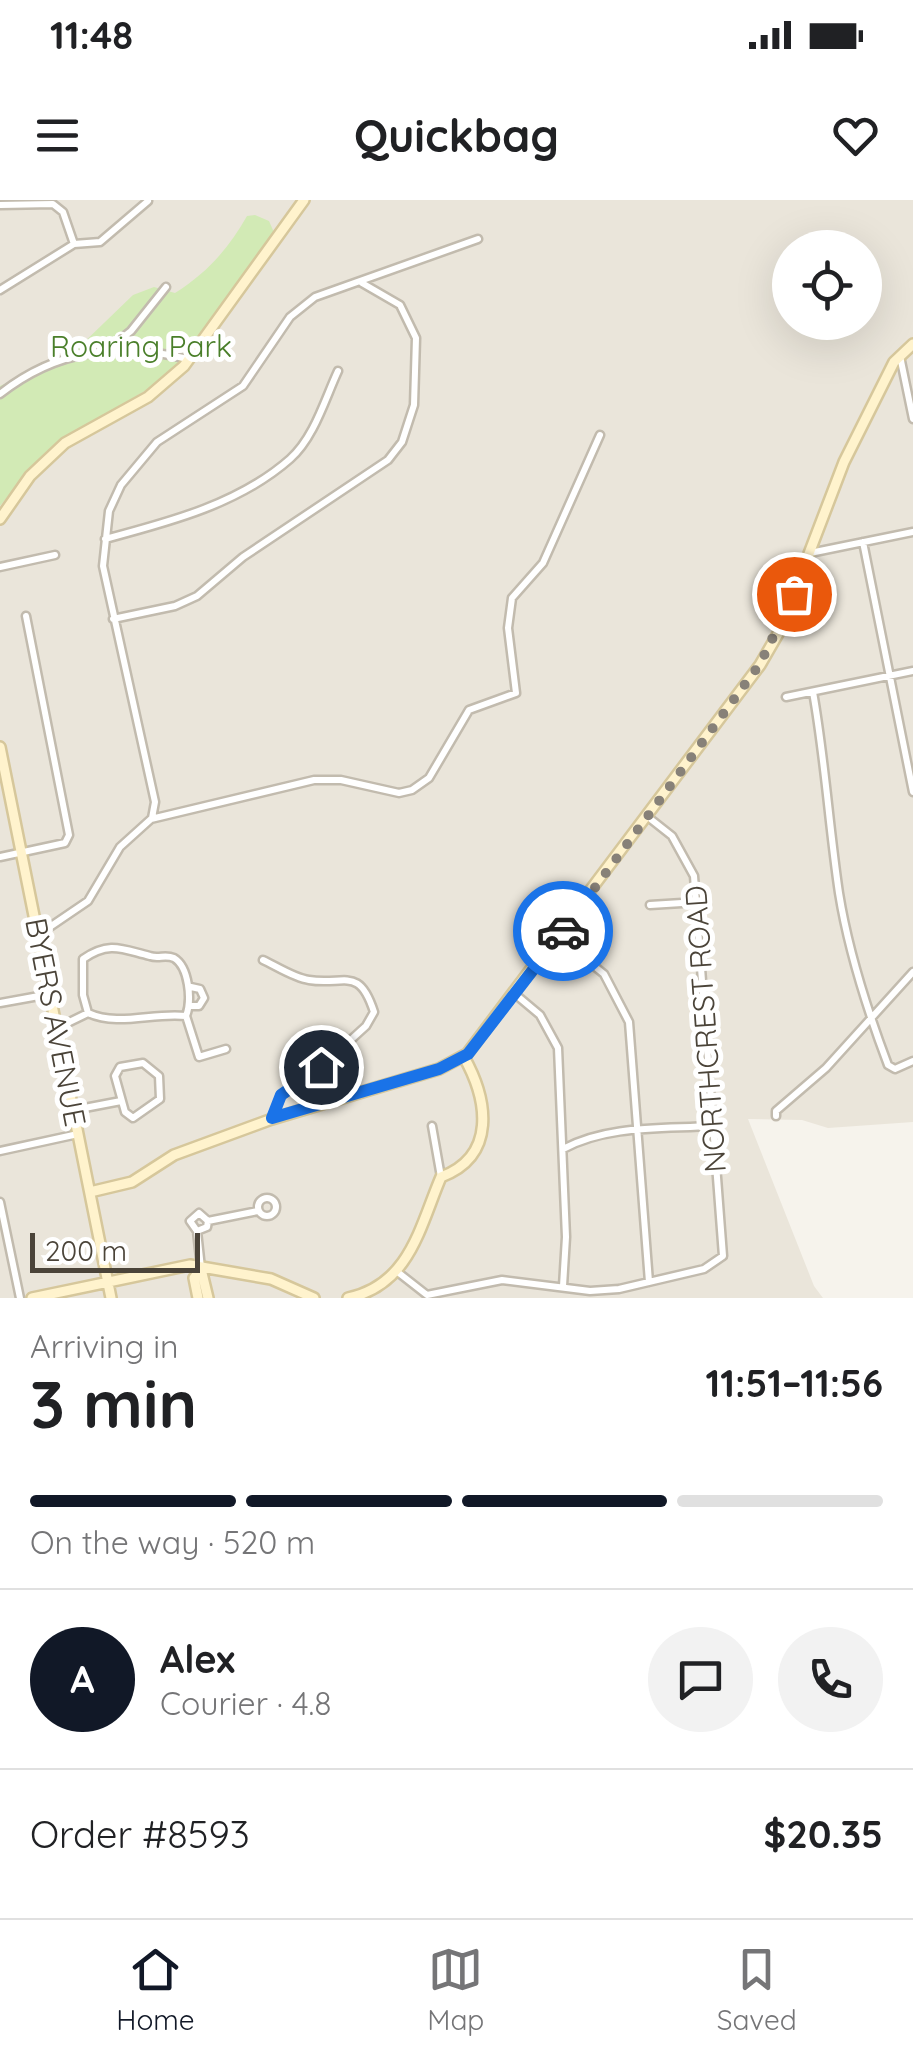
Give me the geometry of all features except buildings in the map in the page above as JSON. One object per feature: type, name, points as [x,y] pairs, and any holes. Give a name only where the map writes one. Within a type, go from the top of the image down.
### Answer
[{"type":"street","points":[[0,519],[54,452],[80,432],[148,398],[189,360],[304,200]]},
{"type":"street","points":[[0,290],[74,244],[100,242],[148,201]]},
{"type":"street","points":[[0,206],[53,204],[62,212],[74,244]]},
{"type":"street","points":[[151,819],[154,802],[103,566],[113,501],[140,458],[178,426],[242,386],[290,317],[315,298],[478,239]]},
{"type":"street","points":[[114,619],[175,606],[197,596],[243,557],[388,460],[397,450],[414,404],[416,338],[400,305],[362,283]]},
{"type":"street","points":[[107,350],[131,331],[166,287]]},
{"type":"street","points":[[90,1192],[132,1182],[174,1155],[272,1118],[439,1069],[464,1057],[766,656],[844,462],[900,355],[913,344]]},
{"type":"street","points":[[0,394],[34,370],[76,353],[152,350],[189,360]]},
{"type":"street","points":[[900,355],[913,418]]},
{"type":"street","points":[[105,539],[200,510],[292,458],[310,432],[338,370]]},
{"type":"street","points":[[38,935],[88,901],[120,847],[151,819],[314,780],[341,780],[399,793],[422,786],[469,710],[516,693],[508,628],[512,598],[543,562],[600,435]]},
{"type":"street","points":[[810,553],[913,532]]},
{"type":"street","points":[[862,542],[913,792]]},
{"type":"street","points":[[0,566],[55,555]]},
{"type":"street","points":[[0,857],[64,843],[69,835],[26,616]]},
{"type":"street","points":[[786,698],[913,671]]},
{"type":"street","points":[[813,692],[825,757],[840,896],[888,1065],[895,1068],[913,1061]]},
{"type":"street","name":"BYERS AVENUE","points":[[0,747],[111,1298]]},
{"type":"street","name":"NORTHCREST ROAD","points":[[648,816],[665,828],[684,852],[698,902],[711,1126],[725,1249],[722,1258],[704,1269],[649,1282]]},
{"type":"street","points":[[650,905],[698,902]]},
{"type":"street","points":[[395,1270],[430,1296],[502,1280],[605,1291],[649,1282],[632,1033],[624,1009],[604,974],[558,937]]},
{"type":"street","points":[[88,1013],[83,995],[83,960],[102,950],[133,948],[149,956],[170,956],[180,962],[191,987],[186,1016],[199,1057],[226,1050]]},
{"type":"street","points":[[262,960],[309,981],[352,980],[367,992],[374,1012],[366,1026],[321,1067],[281,1095],[272,1118]]},
{"type":"street","points":[[776,1116],[776,1110],[826,1068],[913,972]]},
{"type":"street","points":[[190,1006],[199,1006],[204,998],[200,989],[191,987]]},
{"type":"street","points":[[0,1004],[50,994]]},
{"type":"street","points":[[514,994],[540,1015],[556,1040],[564,1149],[563,1286]]},
{"type":"street","points":[[57,1028],[88,1013],[108,1020],[186,1016]]},
{"type":"street","points":[[441,1177],[472,1158],[483,1126],[481,1089],[464,1057]]},
{"type":"street","points":[[143,1063],[155,1068],[162,1085],[155,1106],[133,1118],[121,1101],[116,1071],[143,1063]]},
{"type":"street","points":[[74,1110],[121,1101]]},
{"type":"street","points":[[348,1298],[372,1292],[395,1270],[422,1233],[441,1177],[432,1126]]},
{"type":"street","points":[[564,1149],[594,1136],[711,1126]]},
{"type":"street","points":[[0,1151],[78,1134]]},
{"type":"street","points":[[0,1202],[20,1298]]},
{"type":"street","points":[[197,1232],[208,1221],[258,1211]]},
{"type":"street","points":[[208,1221],[206,1215],[193,1215],[192,1228],[197,1232],[208,1298]]},
{"type":"street","points":[[32,1298],[177,1266],[271,1279],[314,1298]]},
{"type":"street","points":[[198,1298],[194,1278],[201,1269]]},
{"type":"shaded area","points":[[0,200],[913,200],[913,1122],[828,1128],[802,1120],[748,1119],[814,1286],[823,1298],[0,1298]]},
{"type":"green space","name":"Roaring Park","points":[[247,216],[269,221],[276,237],[165,379],[67,437],[33,465],[0,506],[0,386],[77,349],[133,295],[154,287],[175,293],[187,285],[216,259]]},
{"type":"way so far","points":[[563,931],[771,648],[794,594]]},
{"type":"route","points":[[321,1067],[281,1095],[272,1118],[439,1069],[464,1057],[563,931]]}]
